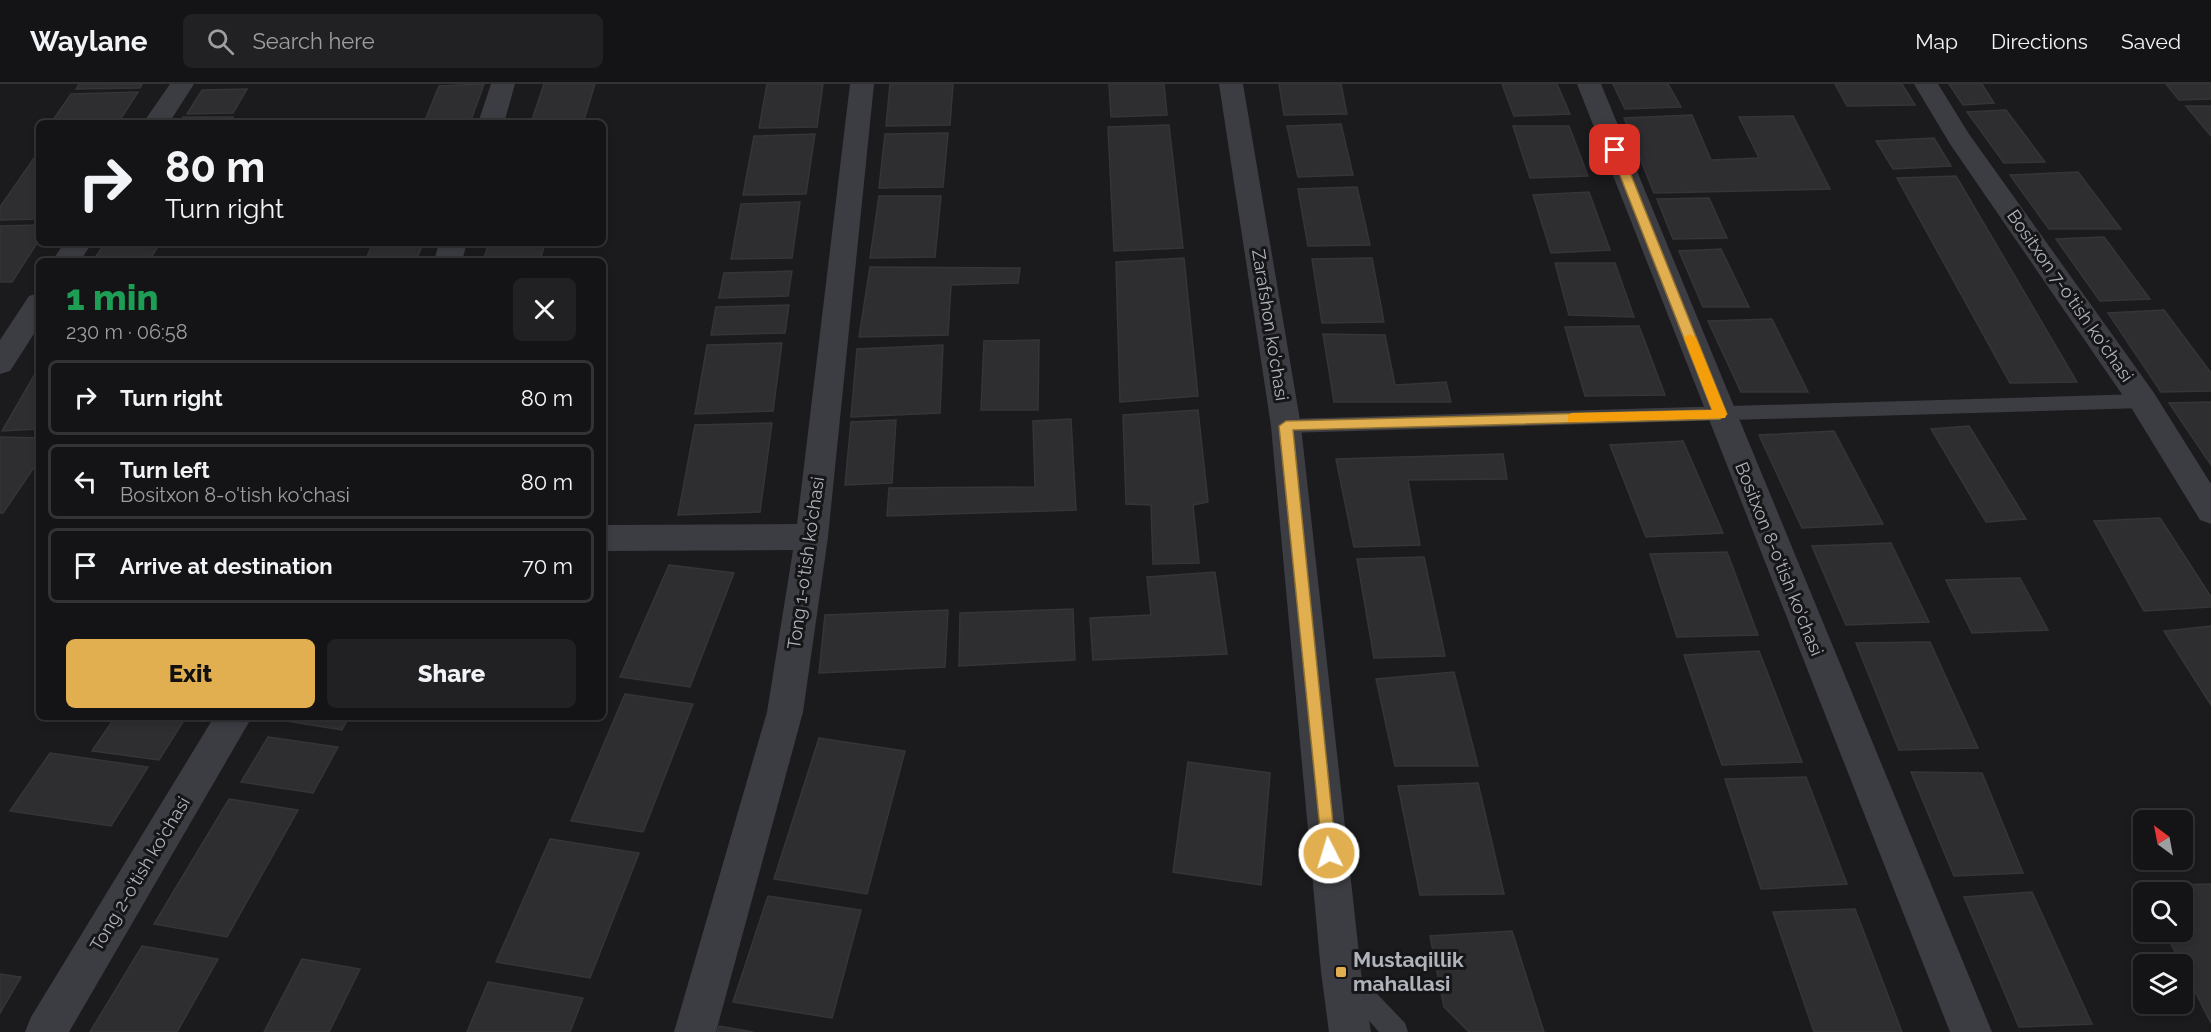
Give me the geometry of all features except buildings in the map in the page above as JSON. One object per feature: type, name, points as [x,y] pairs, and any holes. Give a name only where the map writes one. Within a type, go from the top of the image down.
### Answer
[{"type":"street","points":[[158,120],[182,84]]},
{"type":"street","points":[[492,120],[503,84]]},
{"type":"street","name":"Tong 1-o'tish ko'chasi","points":[[695,1032],[785,712],[812,537],[862,84]]},
{"type":"street","name":"Zarafshon ko'chasi","points":[[1231,84],[1286,426],[1341,972],[1350,1032]]},
{"type":"street","name":"Bositxon 8-o'tish ko'chasi","points":[[1589,84],[1720,414],[1971,1032]]},
{"type":"street","name":"Bositxon 7-o'tish ko'chasi","points":[[1926,84],[1959,138],[2143,401],[2211,511]]},
{"type":"street","points":[[0,363],[36,308]]},
{"type":"street","points":[[606,538],[812,537]]},
{"type":"street","name":"Tong 2-o'tish ko'chasi","points":[[46,1032],[232,720]]},
{"type":"lane","points":[[1286,426],[2143,401]]},
{"type":"lane","points":[[1341,972],[1396,1032]]},
{"type":"slow traffic","points":[[1572,418],[1720,414],[1690,338]]},
{"type":"place","name":"Mustaqillik mahallasi","points":[[1341,972]]},
{"type":"route","points":[[1329,853],[1286,426],[1720,414],[1615,150]]}]
